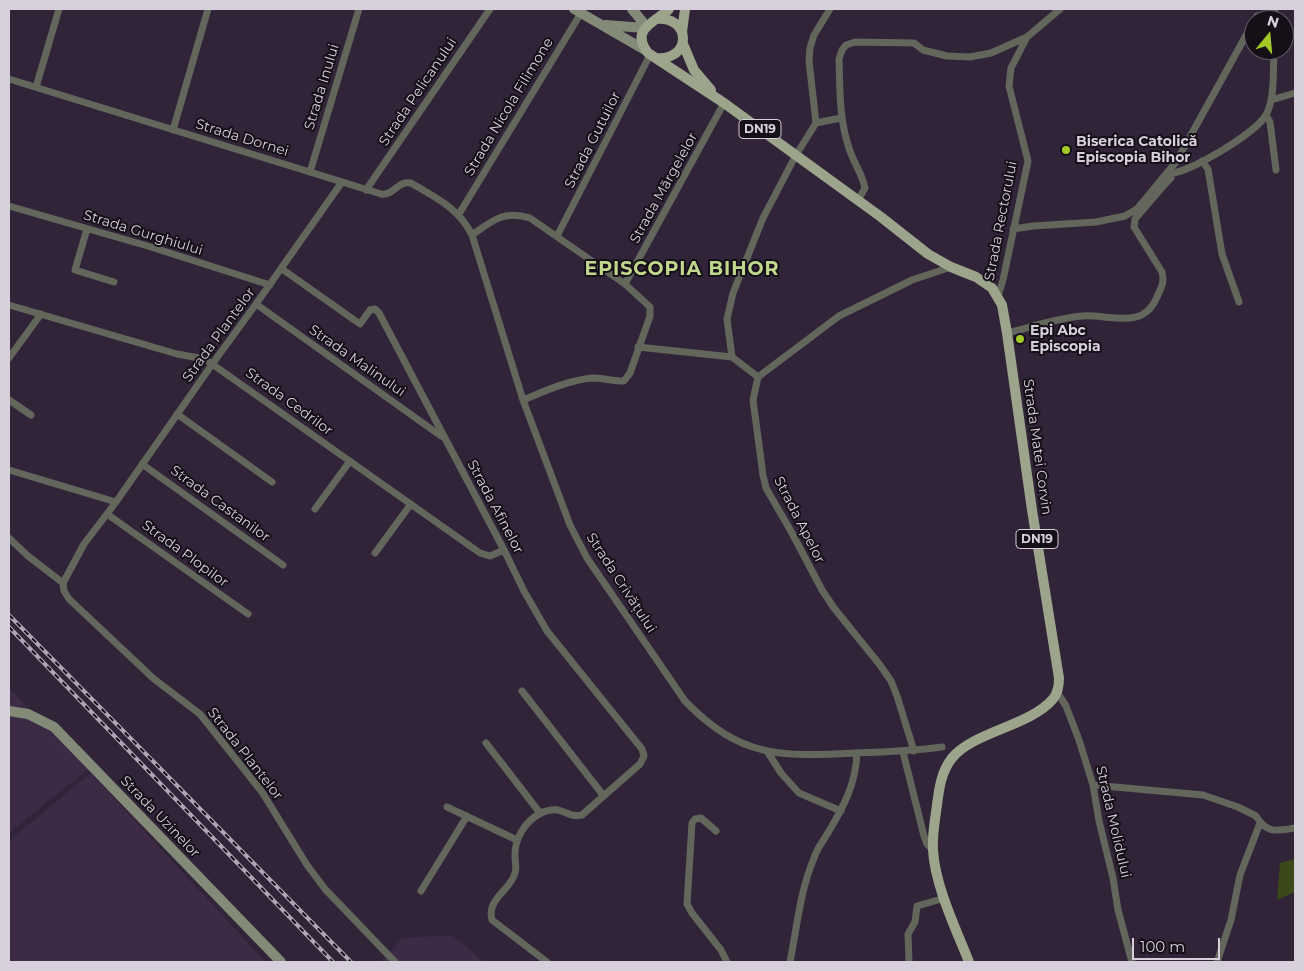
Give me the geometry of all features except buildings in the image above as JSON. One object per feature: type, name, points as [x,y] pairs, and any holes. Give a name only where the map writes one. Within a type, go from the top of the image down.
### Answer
[{"type":"main road","points":[[669,9],[645,27],[642,39],[651,54],[667,58],[673,56],[683,44]]},
{"type":"main road","name":"DN19","points":[[685,9],[682,32],[683,44],[694,70],[722,102]]},
{"type":"main road","points":[[656,19],[672,20],[682,32]]},
{"type":"main road","name":"DN19","points":[[651,54],[722,102],[858,200],[928,254],[951,267],[976,277],[992,288],[998,296]]},
{"type":"main road","name":"Strada Matei Corvin","points":[[998,296],[1002,305],[1007,333],[1032,510],[1059,669],[1057,692]]},
{"type":"main road","points":[[969,962],[945,898],[933,850],[939,791],[944,771],[953,757],[968,746],[1033,714],[1053,699],[1057,692]]},
{"type":"street","points":[[36,87],[59,9]]},
{"type":"street","points":[[173,130],[208,9]]},
{"type":"street","name":"Strada Inului","points":[[310,172],[359,9]]},
{"type":"street","name":"Strada Pelicanului","points":[[366,190],[490,9]]},
{"type":"street","points":[[632,9],[645,27]]},
{"type":"street","points":[[732,357],[727,319],[733,293],[763,218],[816,123],[809,61],[810,48],[814,35],[830,9]]},
{"type":"street","points":[[858,200],[865,188],[849,149],[841,118],[839,59],[846,45],[855,42],[914,43],[923,50],[970,57],[991,52],[1028,37],[1060,9]]},
{"type":"street","points":[[577,11],[651,54]]},
{"type":"street","name":"Strada Nicola Filimone","points":[[459,214],[577,11]]},
{"type":"street","points":[[600,24],[620,27],[645,27]]},
{"type":"street","name":"Strada Rectorului","points":[[998,296],[1004,280],[1028,161],[1009,86],[1011,68],[1028,37]]},
{"type":"street","points":[[1014,230],[1033,226],[1096,222],[1125,216],[1137,208],[1176,162],[1244,39]]},
{"type":"street","name":"Strada Gutuilor","points":[[557,236],[651,54]]},
{"type":"street","points":[[1167,174],[1179,172],[1202,161],[1254,130],[1266,115],[1271,100],[1273,60]]},
{"type":"street","name":"Strada Dornei","points":[[9,79],[366,190],[389,194],[405,182],[434,197],[459,214]]},
{"type":"street","points":[[1271,100],[1295,93]]},
{"type":"street","name":"Strada Mărgelelor","points":[[625,284],[722,102]]},
{"type":"street","points":[[1266,115],[1270,122],[1276,170]]},
{"type":"street","points":[[816,123],[841,118]]},
{"type":"street","points":[[1202,161],[1208,169],[1222,254],[1239,302]]},
{"type":"street","points":[[1007,333],[1083,316],[1117,319],[1135,318],[1146,314],[1155,303],[1164,282],[1164,277],[1133,223],[1160,190],[1170,181],[1171,178],[1167,174]]},
{"type":"street","name":"Strada Plantelor","points":[[342,182],[116,502],[84,544],[63,582],[64,591],[69,600],[154,679],[200,714],[262,792],[298,851],[325,889],[395,962]]},
{"type":"street","name":"Strada Gurghiului","points":[[9,206],[87,228],[270,285]]},
{"type":"street","name":"Strada Crivățului","points":[[459,214],[466,222],[472,235],[524,400],[566,516],[587,558],[673,685],[699,716],[717,730],[739,742],[780,754],[817,756],[903,752],[942,747]]},
{"type":"street","points":[[472,235],[506,215],[520,215],[530,218],[625,284],[650,306],[650,316],[630,373],[624,381],[586,379],[542,392],[524,400]]},
{"type":"street","points":[[87,228],[75,270],[114,282]]},
{"type":"street","points":[[638,348],[732,357],[758,377],[838,316],[912,280],[951,267]]},
{"type":"street","name":"Strada Afinelor","points":[[282,269],[360,324],[370,310],[379,312],[524,591],[552,638],[642,748],[644,756],[640,764],[582,815],[571,815],[561,809],[540,814]]},
{"type":"street","name":"Strada Malinului","points":[[256,304],[444,438]]},
{"type":"street","name":"Strada Cedrilor","points":[[9,305],[177,354],[205,359],[480,553],[490,556],[504,550]]},
{"type":"street","points":[[9,358],[41,314]]},
{"type":"street","name":"Strada Apelor","points":[[758,377],[754,390],[753,410],[762,475],[766,488],[822,590],[891,681],[898,696],[914,751]]},
{"type":"street","points":[[9,400],[31,415]]},
{"type":"street","points":[[177,414],[272,482]]},
{"type":"street","points":[[315,509],[350,461]]},
{"type":"street","name":"Strada Castanilor","points":[[142,464],[283,565]]},
{"type":"street","points":[[9,470],[116,502]]},
{"type":"street","points":[[375,553],[411,504]]},
{"type":"street","name":"Strada Plopilor","points":[[107,514],[248,614]]},
{"type":"street","points":[[9,538],[28,556],[63,582]]},
{"type":"street","points":[[522,691],[603,795]]},
{"type":"street","name":"Strada Molidului","points":[[1057,692],[1066,706],[1093,785],[1118,910],[1132,962]]},
{"type":"street","name":"Strada Uzinelor","points":[[9,711],[28,714],[54,727],[281,962]]},
{"type":"street","points":[[486,743],[540,814],[525,826],[515,850],[515,873],[491,907],[490,914],[492,920],[546,962]]},
{"type":"street","points":[[767,751],[781,773],[799,793],[841,811]]},
{"type":"street","points":[[903,752],[924,836],[927,844],[933,850]]},
{"type":"street","points":[[790,962],[801,903],[810,869],[819,847],[841,811],[853,784],[857,768],[857,753]]},
{"type":"street","points":[[1093,785],[1203,795],[1238,807],[1256,816],[1260,823],[1272,830],[1295,828]]},
{"type":"street","points":[[447,807],[518,840]]},
{"type":"street","points":[[421,891],[467,816]]},
{"type":"street","points":[[716,831],[702,818],[695,819],[692,823],[687,904],[721,950],[727,962]]},
{"type":"street","points":[[1217,962],[1231,920],[1240,875],[1260,823]]},
{"type":"street","points":[[909,962],[908,934],[915,922],[917,906],[945,898]]},
{"type":"shaded area","points":[[9,688],[88,769],[9,833]]},
{"type":"shaded area","points":[[91,773],[266,962],[9,962],[9,841]]},
{"type":"shaded area","points":[[452,935],[484,962],[382,962],[402,938]]},
{"type":"green space","points":[[1295,859],[1295,892],[1277,900],[1280,863]]},
{"type":"railway","points":[[9,615],[351,962]]},
{"type":"railway","points":[[9,627],[333,962]]},
{"type":"place","name":"Biserica Catolică Episcopia Bihor","points":[[1066,150]]},
{"type":"place","name":"Epi Abc Episcopia","points":[[1020,339]]},
{"type":"district","name":"EPISCOPIA BIHOR","points":[[682,269]]}]
